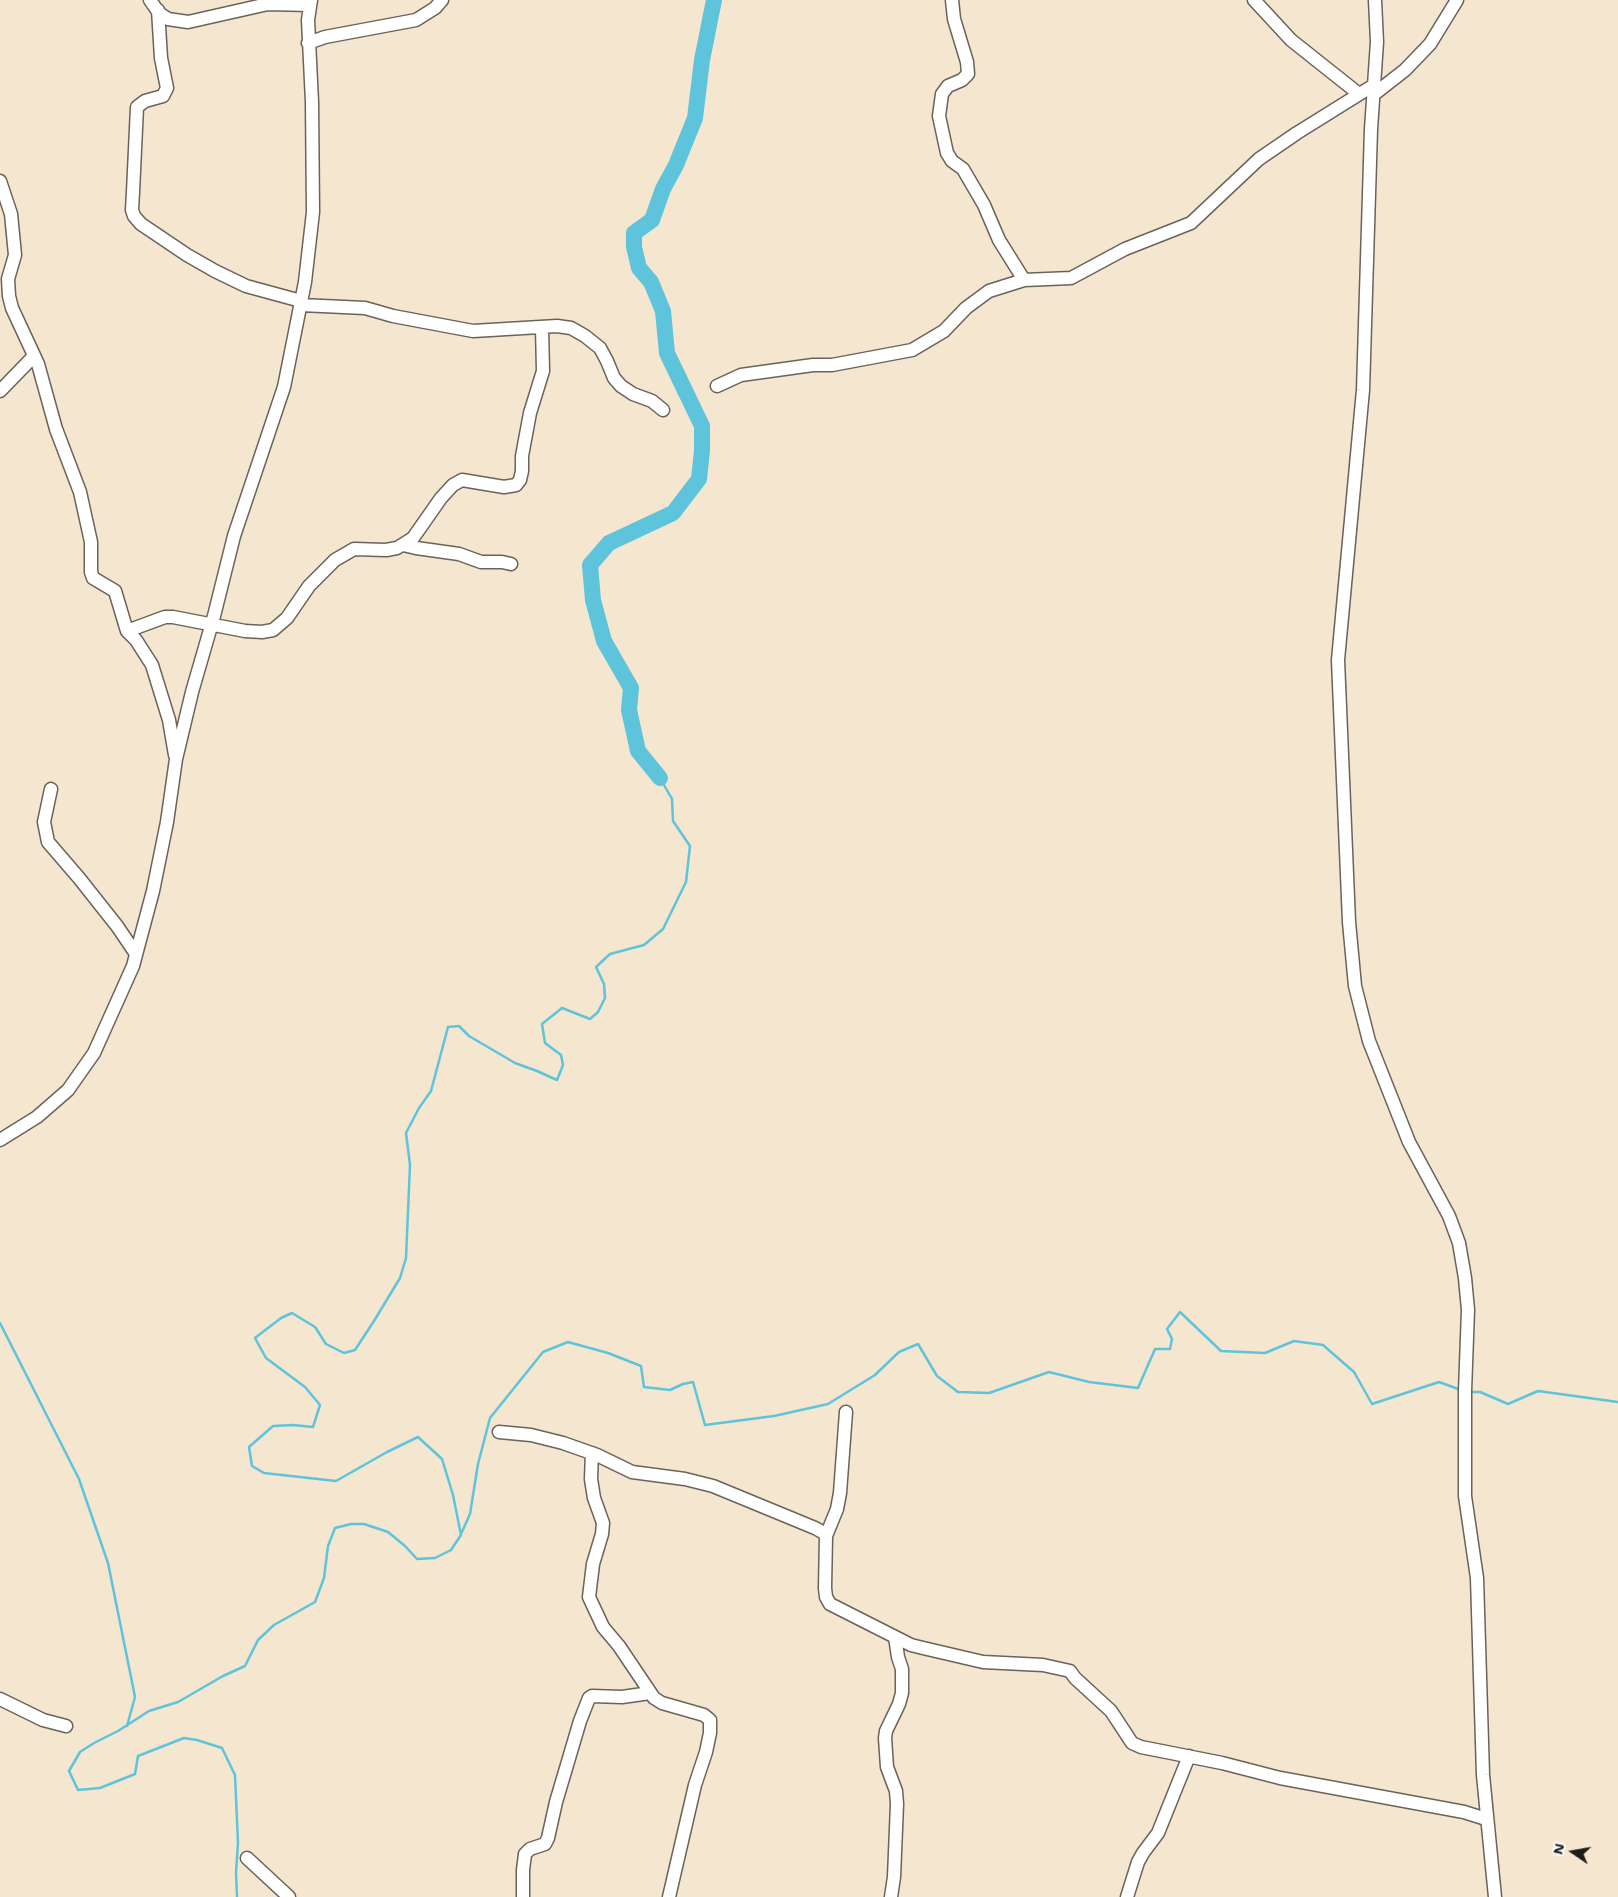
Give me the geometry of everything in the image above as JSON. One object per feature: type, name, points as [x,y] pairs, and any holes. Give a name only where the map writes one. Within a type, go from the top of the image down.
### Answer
[{"type":"street","points":[[308,43],[325,37],[416,20],[435,8],[442,0]]},
{"type":"street","points":[[952,0],[954,19],[967,62],[968,74],[962,80],[948,86],[942,94],[939,116],[947,154],[952,161],[964,169],[984,205],[999,240],[1024,280]]},
{"type":"street","points":[[1254,0],[1292,40],[1359,94]]},
{"type":"street","points":[[1375,0],[1377,42],[1363,390],[1338,660],[1349,922],[1355,986],[1369,1041],[1409,1142],[1449,1216],[1459,1243],[1465,1278],[1468,1310],[1465,1392],[1465,1496],[1477,1578],[1483,1775],[1495,1897]]},
{"type":"street","points":[[717,386],[742,375],[813,365],[832,365],[912,350],[944,331],[966,308],[989,292],[1024,280],[1071,278],[1124,249],[1191,223],[1260,160],[1297,132],[1359,94],[1374,90],[1404,70],[1430,44],[1457,0]]},
{"type":"street","points":[[0,1140],[37,1117],[68,1090],[94,1053],[133,966],[153,892],[167,822],[176,759],[192,692],[212,626],[234,536],[284,387],[301,303],[313,212],[312,102],[308,43],[310,3],[268,4],[188,22],[168,19],[154,5]]},
{"type":"street","points":[[154,5],[167,88],[162,96],[145,101],[137,107],[132,210],[134,216],[146,228],[215,270],[246,286],[301,303],[365,308],[393,316],[473,331],[557,326],[571,328],[600,348],[608,361],[614,378],[620,386],[633,394],[652,401],[664,410]]},
{"type":"street","points":[[0,181],[11,214],[15,255],[8,279],[9,296],[12,308],[38,364],[56,429],[80,492],[91,542],[91,572],[93,578],[115,591],[127,631],[136,640],[152,665],[169,720],[176,759]]},
{"type":"street","points":[[127,631],[165,617],[245,631],[262,632],[273,630],[287,618],[309,586],[335,560],[354,549],[386,550],[404,545],[413,538],[441,498],[453,485],[462,480],[516,486],[520,480],[530,413],[543,371],[542,327]]},
{"type":"street","points":[[0,391],[34,356]]},
{"type":"street","points":[[404,545],[460,554],[481,562],[511,564]]},
{"type":"street","points":[[51,790],[44,822],[48,842],[118,926],[136,954]]},
{"type":"street","points":[[846,1412],[840,1493],[837,1509],[826,1536],[825,1588],[826,1597],[830,1604],[896,1637],[923,1648],[983,1662],[1043,1665],[1070,1671],[1111,1712],[1132,1743],[1141,1747],[1189,1756],[1280,1778],[1464,1812],[1486,1819]]},
{"type":"street","points":[[499,1432],[531,1435],[563,1443],[592,1453],[632,1472],[713,1486],[815,1528],[826,1536]]},
{"type":"street","points":[[592,1453],[591,1479],[594,1498],[603,1523],[602,1534],[593,1564],[589,1597],[603,1627],[629,1660],[650,1693],[662,1702],[704,1715],[710,1720],[711,1725],[706,1752],[695,1785],[669,1897]]},
{"type":"street","points":[[891,1897],[894,1877],[897,1804],[896,1791],[888,1766],[886,1731],[900,1704],[902,1693],[902,1669],[898,1657],[896,1637]]},
{"type":"street","points":[[523,1897],[525,1854],[530,1849],[545,1844],[548,1838],[556,1802],[580,1721],[589,1698],[592,1696],[622,1697],[650,1693]]},
{"type":"street","points":[[0,1699],[43,1720],[66,1726]]},
{"type":"street","points":[[1127,1897],[1138,1862],[1158,1833],[1189,1756]]},
{"type":"street","points":[[247,1858],[289,1897]]},
{"type":"waterway","points":[[660,778],[638,751],[629,710],[631,688],[604,641],[593,600],[590,565],[609,543],[673,513],[699,479],[702,426],[667,353],[663,311],[651,282],[639,268],[634,247],[634,233],[652,220],[663,189],[676,165],[695,118],[702,60],[714,0]]},
{"type":"waterway","points":[[237,1897],[238,1843],[235,1775],[222,1748],[184,1738],[138,1756],[135,1774],[100,1788],[78,1790],[69,1771],[80,1752],[94,1743],[118,1731],[149,1711],[178,1702],[223,1676],[245,1666],[258,1640],[274,1625],[315,1602],[324,1578],[328,1546],[335,1528],[351,1524],[364,1524],[388,1532],[417,1559],[435,1558],[451,1550],[461,1535],[453,1495],[442,1459],[418,1437],[336,1481],[264,1473],[252,1466],[249,1447],[273,1426],[313,1427],[320,1405],[305,1387],[266,1358],[255,1338],[281,1318],[292,1313],[315,1327],[326,1344],[344,1353],[355,1350],[374,1321],[400,1278],[406,1258],[410,1165],[406,1133],[419,1108],[431,1091],[448,1027],[459,1026],[469,1036],[515,1063],[557,1080],[563,1065],[561,1055],[545,1043],[542,1024],[562,1008],[590,1019],[598,1012],[605,998],[604,984],[596,967],[610,954],[644,945],[663,929],[686,882],[690,846],[673,821],[672,799],[660,778]]},
{"type":"waterway","points":[[461,1534],[470,1514],[478,1464],[490,1418],[543,1352],[568,1342],[608,1353],[641,1366],[644,1387],[670,1390],[693,1382],[705,1425],[774,1416],[828,1404],[875,1375],[899,1352],[918,1344],[937,1376],[958,1392],[989,1393],[1049,1372],[1089,1382],[1138,1388],[1155,1349],[1170,1349],[1172,1339],[1167,1329],[1180,1312],[1221,1351],[1265,1353],[1294,1341],[1323,1345],[1354,1372],[1372,1404],[1439,1382],[1461,1390]]},
{"type":"waterway","points":[[0,1323],[79,1479],[108,1563],[135,1697],[127,1726]]},
{"type":"waterway","points":[[1468,1392],[1480,1392],[1508,1404],[1538,1391],[1618,1402]]}]
